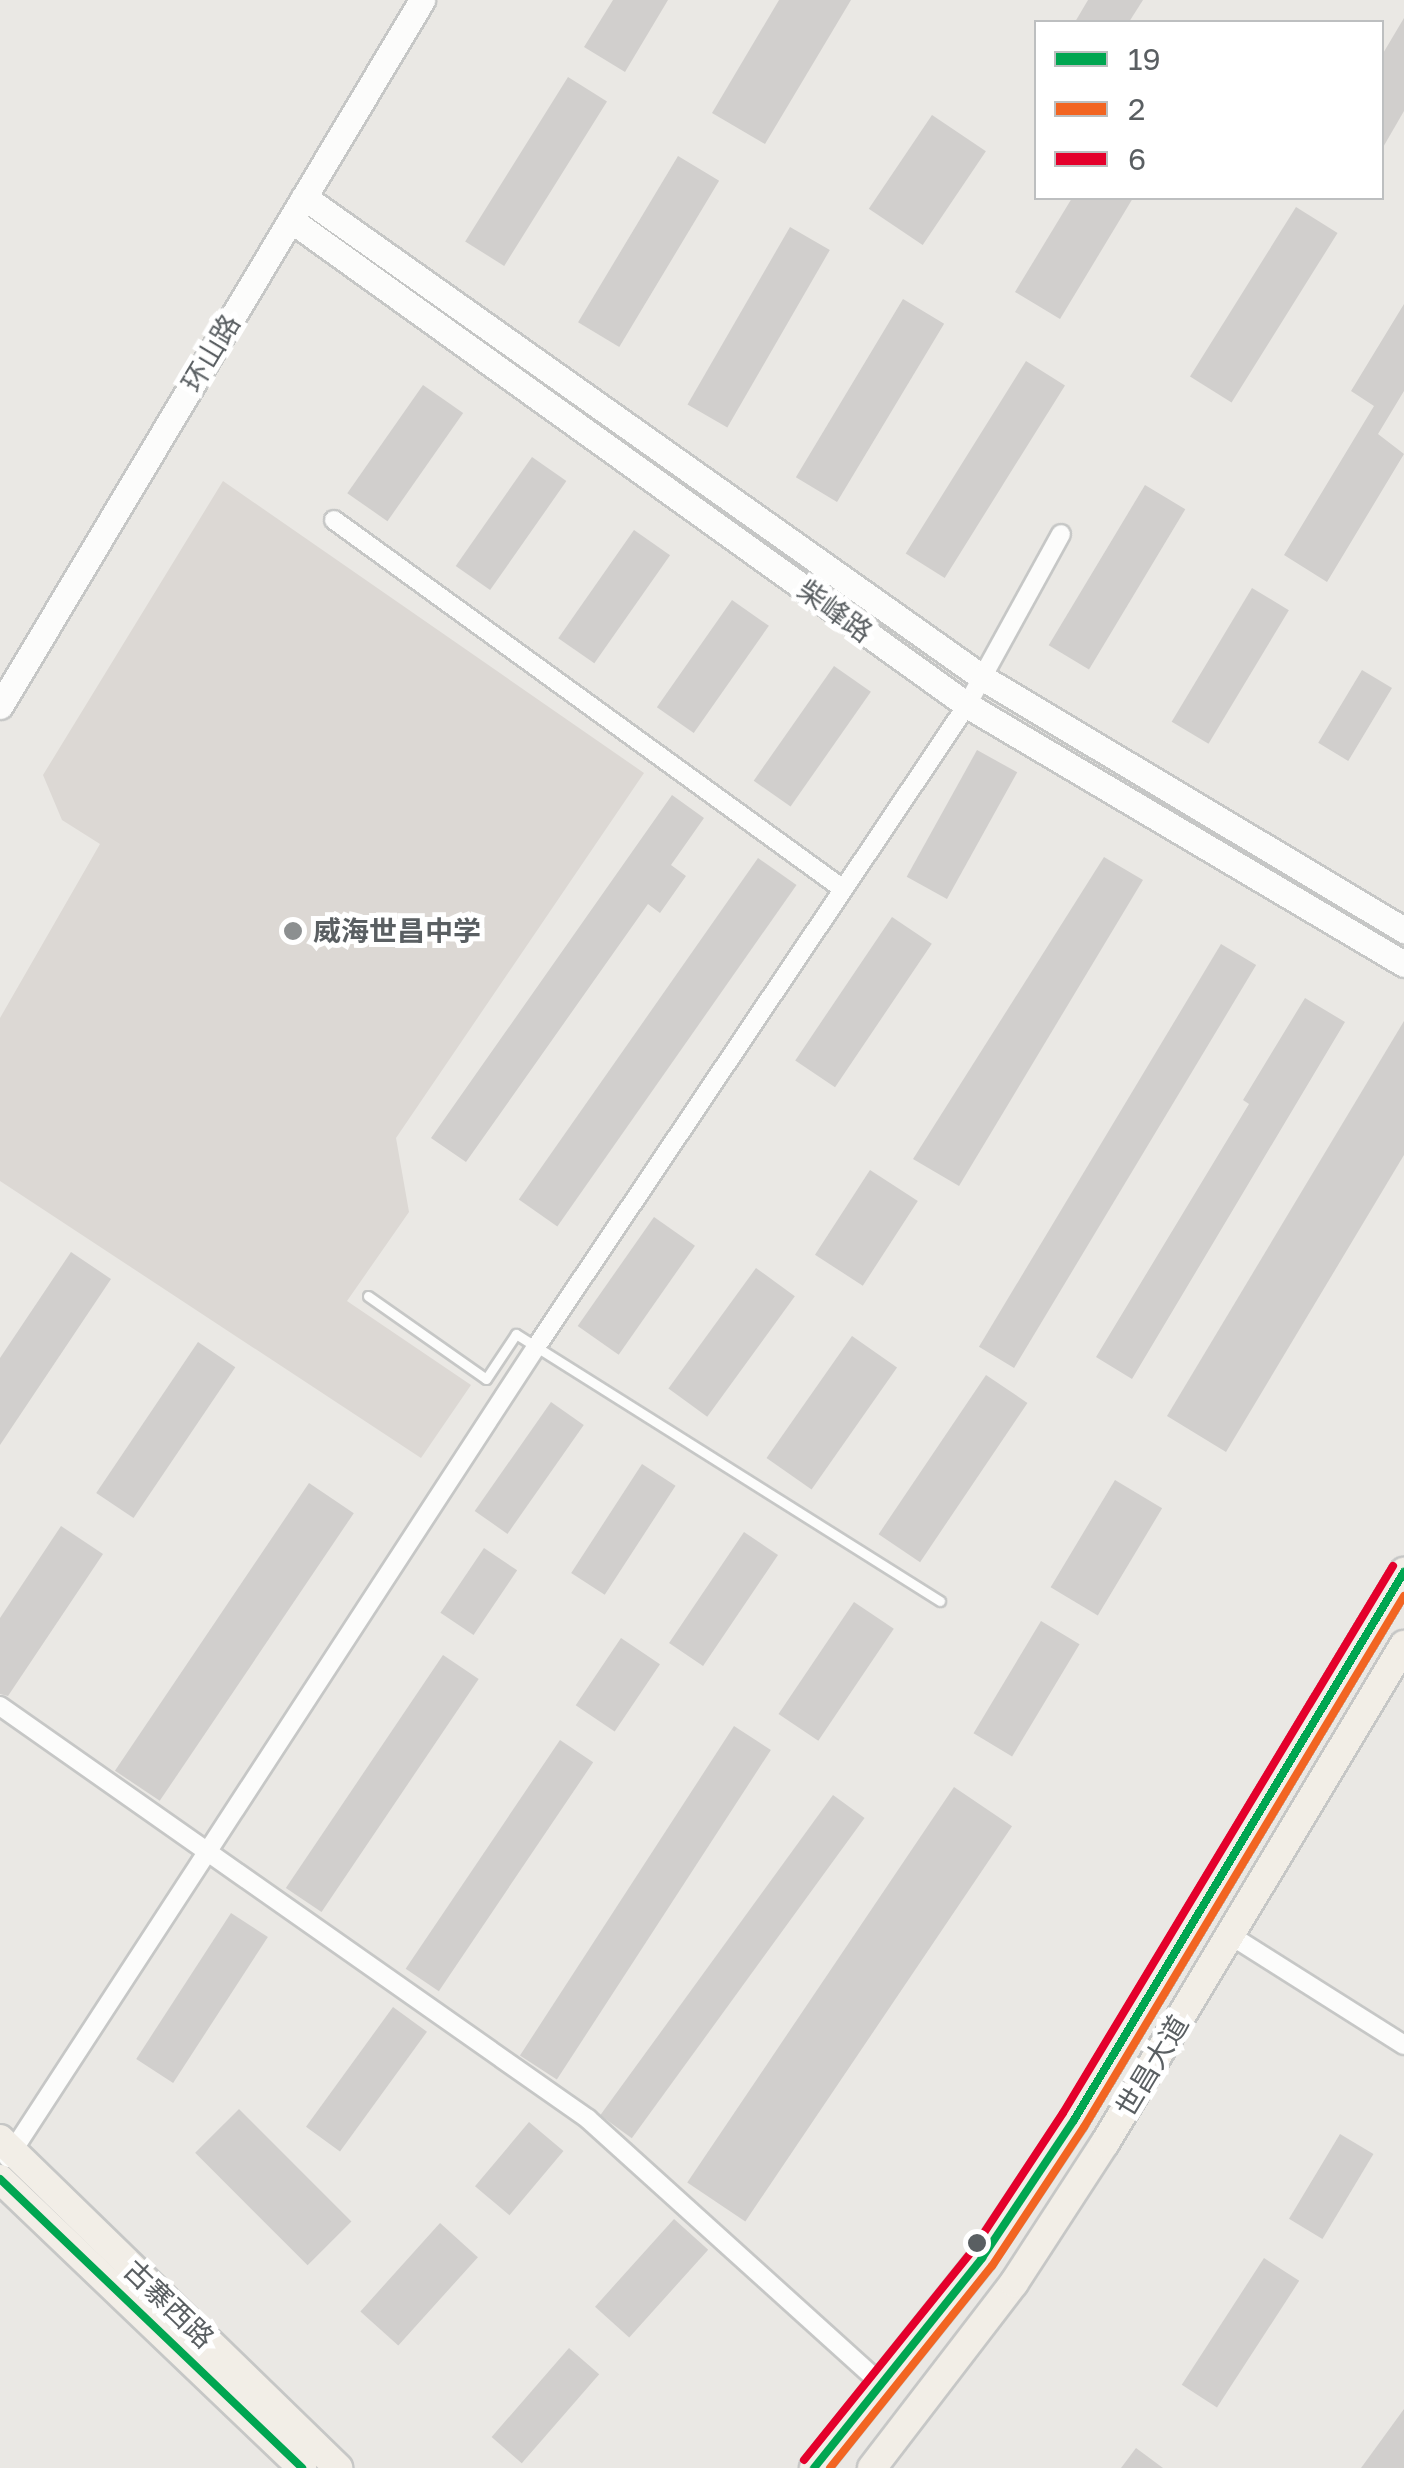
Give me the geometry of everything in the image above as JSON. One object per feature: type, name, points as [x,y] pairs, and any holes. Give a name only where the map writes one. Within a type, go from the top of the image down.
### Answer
[{"type":"main road","name":"世昌大道","points":[[814,2468],[982,2258],[1074,2120],[1404,1572]]},
{"type":"main road","name":"世昌大道","points":[[872,2468],[1014,2283],[1404,1645]]},
{"type":"main road","name":"古寨西路","points":[[3,2160],[302,2468]]},
{"type":"main road","name":"古寨西路","points":[[3,2160],[338,2468]]},
{"type":"street","name":"环山路","points":[[0,706],[422,0]]},
{"type":"street","name":"柴峰路","points":[[304,197],[983,678],[1404,930]]},
{"type":"street","name":"柴峰路","points":[[290,220],[967,706],[1404,964]]},
{"type":"street","points":[[334,520],[843,889]]},
{"type":"street","points":[[3,2160],[209,1853],[536,1347],[967,706],[1061,534]]},
{"type":"street","points":[[0,1706],[588,2119],[883,2386]]},
{"type":"street","points":[[1230,1935],[1404,2045]]},
{"type":"lane","points":[[368,1296],[486,1378],[516,1334],[940,1601]]},
{"type":"shaded area","name":"威海世昌中学","points":[[223,481],[644,773],[396,1138],[409,1212],[347,1301],[471,1385],[421,1458],[0,1181],[0,1018],[100,844],[62,820],[43,775]]},
{"type":"building","points":[[613,0],[668,0],[625,72],[584,47]]},
{"type":"building","points":[[779,0],[851,0],[765,144],[712,113]]},
{"type":"building","points":[[1088,0],[1143,0],[1130,20],[1076,20]]},
{"type":"building","points":[[1404,18],[1404,111],[1384,146],[1384,52]]},
{"type":"building","points":[[568,77],[607,101],[504,266],[465,242]]},
{"type":"building","points":[[932,115],[986,151],[923,245],[869,209]]},
{"type":"building","points":[[678,156],[719,181],[619,347],[578,322]]},
{"type":"building","points":[[1071,200],[1132,200],[1060,319],[1015,292]]},
{"type":"building","points":[[1296,207],[1338,233],[1232,403],[1190,377]]},
{"type":"building","points":[[790,227],[830,250],[727,428],[688,405]]},
{"type":"building","points":[[903,299],[944,324],[837,502],[796,477]]},
{"type":"building","points":[[1404,304],[1404,391],[1378,434],[1404,454],[1327,582],[1284,555],[1374,406],[1351,391]]},
{"type":"building","points":[[1026,361],[1065,385],[945,578],[906,554]]},
{"type":"building","points":[[423,385],[463,413],[387,521],[347,493]]},
{"type":"building","points":[[532,457],[566,481],[490,590],[456,566]]},
{"type":"building","points":[[1145,485],[1185,509],[1089,669],[1049,645]]},
{"type":"building","points":[[634,530],[670,555],[594,663],[558,638]]},
{"type":"building","points":[[1252,588],[1289,610],[1209,744],[1172,722]]},
{"type":"building","points":[[732,600],[769,626],[694,733],[657,707]]},
{"type":"building","points":[[834,666],[871,692],[791,806],[754,781]]},
{"type":"building","points":[[1362,670],[1392,688],[1348,761],[1318,743]]},
{"type":"building","points":[[977,750],[1017,772],[947,899],[907,877]]},
{"type":"building","points":[[672,795],[704,818],[671,865],[686,876],[660,913],[648,904],[466,1162],[431,1138]]},
{"type":"building","points":[[1104,857],[1143,880],[959,1186],[913,1159]]},
{"type":"building","points":[[758,858],[797,885],[557,1227],[519,1200]]},
{"type":"building","points":[[892,917],[932,944],[835,1087],[795,1060]]},
{"type":"building","points":[[1221,944],[1256,965],[1014,1368],[979,1347]]},
{"type":"building","points":[[1305,998],[1345,1022],[1132,1379],[1096,1357],[1249,1104],[1243,1100]]},
{"type":"building","points":[[1404,1021],[1404,1155],[1226,1452],[1167,1416]]},
{"type":"building","points":[[870,1170],[918,1201],[863,1286],[815,1255]]},
{"type":"building","points":[[654,1217],[695,1246],[619,1355],[578,1326]]},
{"type":"building","points":[[71,1252],[111,1279],[0,1445],[0,1358]]},
{"type":"building","points":[[756,1268],[795,1296],[707,1417],[668,1389]]},
{"type":"building","points":[[852,1336],[897,1368],[812,1490],[767,1458]]},
{"type":"building","points":[[198,1342],[235,1367],[134,1518],[96,1493]]},
{"type":"building","points":[[986,1375],[1027,1403],[920,1562],[879,1534]]},
{"type":"building","points":[[551,1402],[584,1425],[507,1534],[475,1511]]},
{"type":"building","points":[[642,1464],[676,1486],[605,1595],[571,1573]]},
{"type":"building","points":[[1115,1480],[1162,1508],[1098,1615],[1051,1587]]},
{"type":"building","points":[[309,1483],[354,1513],[160,1801],[115,1771]]},
{"type":"building","points":[[61,1526],[103,1554],[8,1696],[0,1694],[0,1618]]},
{"type":"building","points":[[744,1532],[778,1555],[703,1666],[669,1643]]},
{"type":"building","points":[[484,1548],[517,1570],[474,1635],[440,1613]]},
{"type":"building","points":[[854,1602],[894,1629],[818,1741],[779,1714]]},
{"type":"building","points":[[1041,1621],[1080,1644],[1012,1756],[974,1733]]},
{"type":"building","points":[[621,1638],[660,1664],[615,1731],[576,1705]]},
{"type":"building","points":[[443,1655],[479,1679],[322,1912],[286,1888]]},
{"type":"building","points":[[734,1726],[771,1750],[557,2080],[520,2056]]},
{"type":"building","points":[[560,1740],[593,1762],[439,1991],[406,1969]]},
{"type":"building","points":[[954,1787],[1012,1826],[745,2222],[687,2182]]},
{"type":"building","points":[[833,1795],[865,1818],[632,2138],[600,2115]]},
{"type":"building","points":[[231,1913],[268,1937],[173,2083],[136,2059]]},
{"type":"building","points":[[393,2007],[427,2032],[340,2151],[306,2127]]},
{"type":"building","points":[[239,2109],[351,2221],[308,2265],[195,2153]]},
{"type":"building","points":[[529,2122],[563,2151],[509,2215],[475,2186]]},
{"type":"building","points":[[1340,2134],[1373,2154],[1322,2239],[1289,2219]]},
{"type":"building","points":[[674,2219],[708,2250],[629,2337],[595,2307]]},
{"type":"building","points":[[440,2223],[478,2257],[398,2346],[360,2311]]},
{"type":"building","points":[[1264,2258],[1299,2281],[1217,2408],[1182,2385]]},
{"type":"building","points":[[569,2348],[599,2374],[522,2463],[492,2437]]},
{"type":"building","points":[[1404,2409],[1404,2468],[1361,2468]]},
{"type":"building","points":[[1136,2448],[1163,2468],[1121,2468]]},
{"type":"transit line","name":"6","points":[[804,2460],[972,2251],[1063,2113],[1393,1566]]},
{"type":"transit line","name":"19","points":[[814,2468],[982,2258],[1074,2120],[1404,1572]]},
{"type":"transit line","name":"2","points":[[830,2468],[992,2266],[1084,2127],[1404,1596]]},
{"type":"transit line","name":"19","points":[[0,2179],[302,2468]]},
{"type":"place","name":"威海世昌中学","points":[[293,931]]}]
